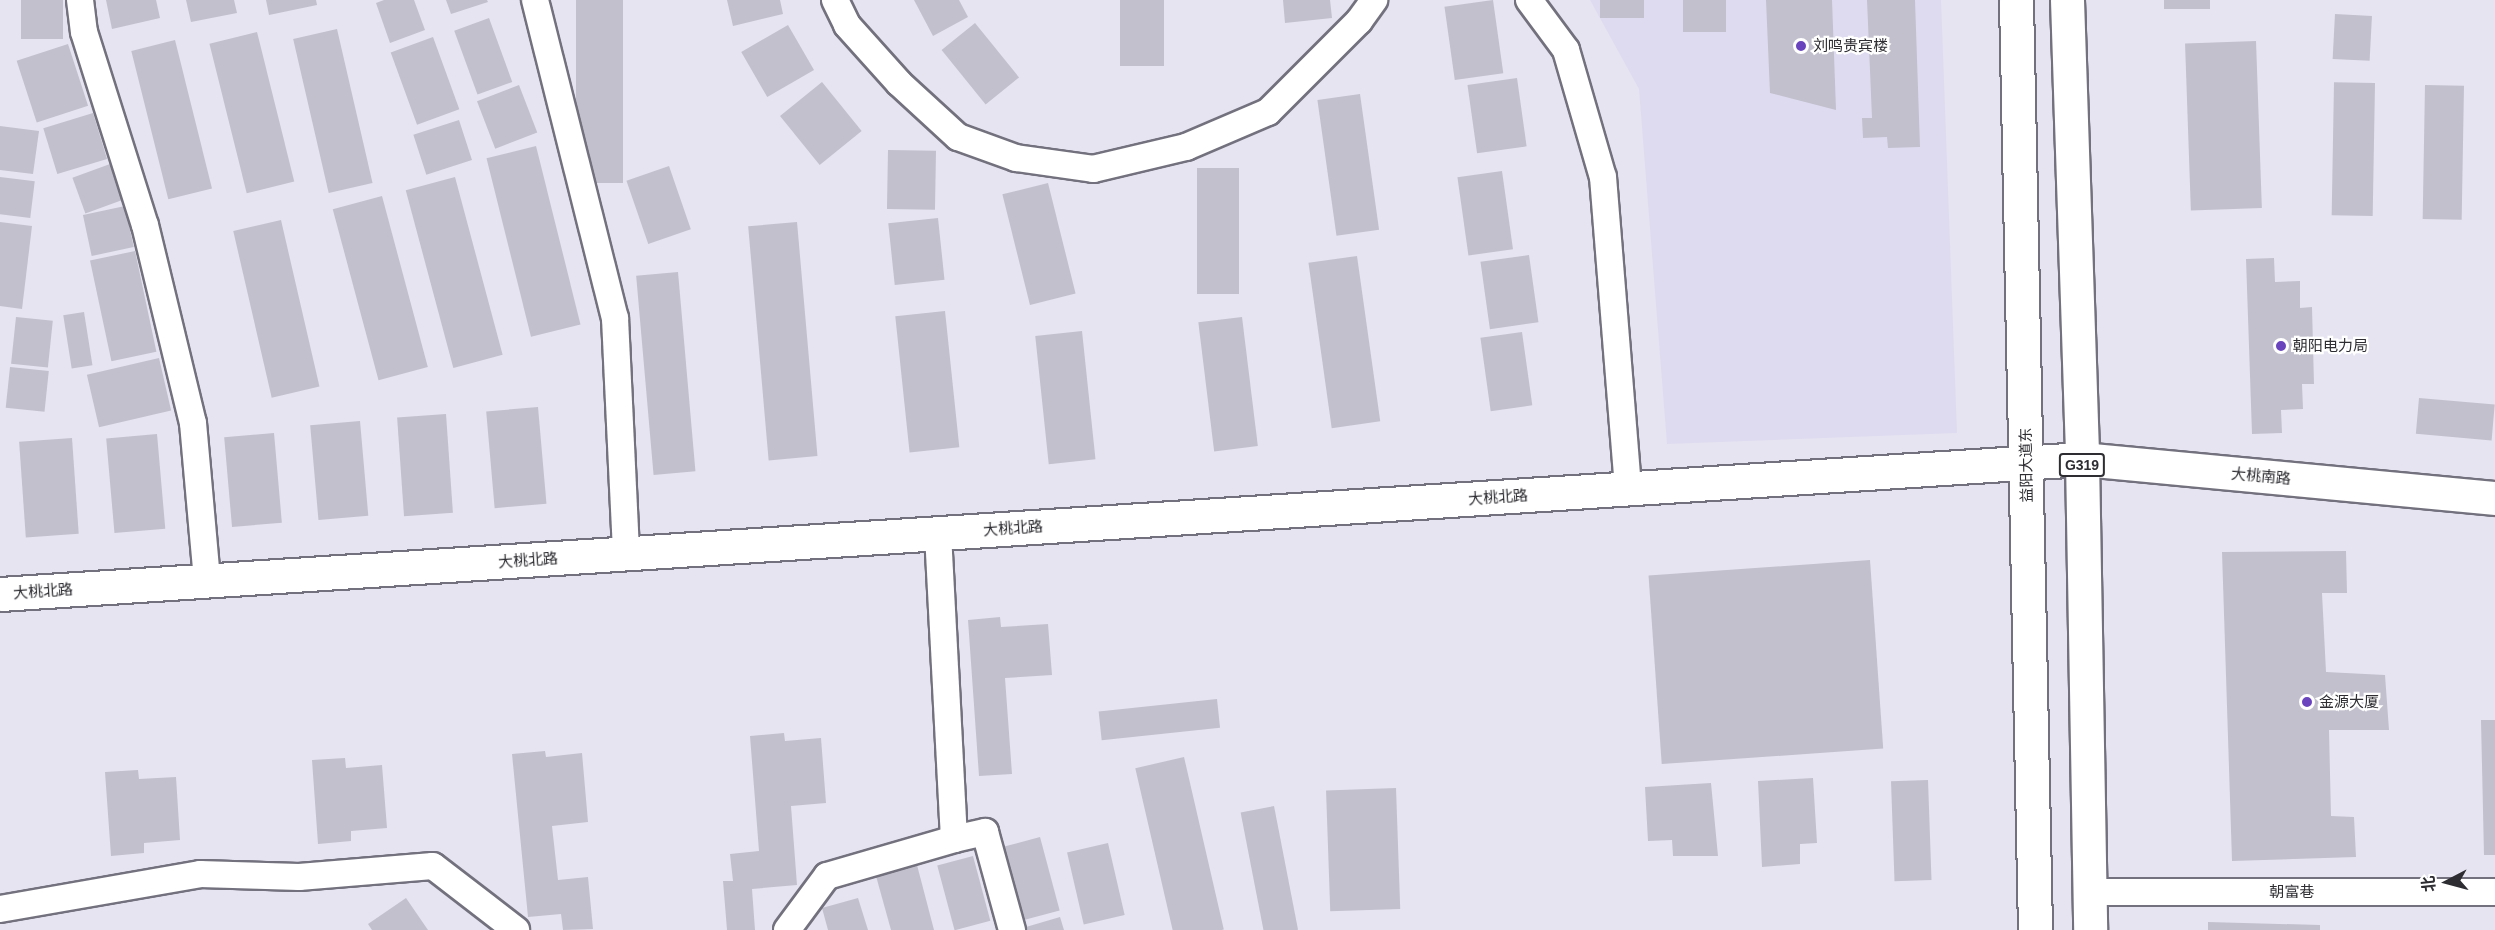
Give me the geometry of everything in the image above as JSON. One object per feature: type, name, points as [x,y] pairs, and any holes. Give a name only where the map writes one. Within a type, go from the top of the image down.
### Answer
[{"type":"street","points":[[80,0],[84,32],[145,225],[193,423],[207,580]]},
{"type":"street","points":[[534,0],[615,318],[626,553]]},
{"type":"street","points":[[835,0],[847,25],[899,83],[958,137],[1016,158],[1094,169],[1186,147],[1268,112],[1359,21],[1374,0]]},
{"type":"street","points":[[1529,0],[1566,50],[1604,177],[1628,489]]},
{"type":"street","name":"益阳大道东","points":[[2016,0],[2035,930]]},
{"type":"street","name":"G319","points":[[2067,0],[2082,459],[2090,930]]},
{"type":"street","name":"大桃南路","points":[[2026,463],[2082,459],[2495,498]]},
{"type":"street","name":"大桃北路","points":[[0,594],[2026,463]]},
{"type":"street","points":[[938,533],[954,839]]},
{"type":"street","points":[[786,930],[827,876],[985,832],[1012,930]]},
{"type":"street","points":[[0,909],[200,874],[299,878],[433,866],[516,930]]},
{"type":"street","name":"朝富巷","points":[[2090,892],[2495,892]]},
{"type":"shaded area","points":[[1590,0],[1941,0],[1957,433],[1667,444],[1639,89]]},
{"type":"building","points":[[21,0],[63,0],[63,39],[21,39]]},
{"type":"building","points":[[106,0],[156,0],[160,18],[112,29]]},
{"type":"building","points":[[186,0],[234,0],[237,13],[191,22]]},
{"type":"building","points":[[266,0],[316,0],[317,5],[269,15]]},
{"type":"building","points":[[384,0],[414,0],[425,30],[390,43],[376,3]]},
{"type":"building","points":[[446,0],[487,0],[488,2],[451,14]]},
{"type":"building","points":[[576,0],[623,0],[623,183],[576,183]]},
{"type":"building","points":[[727,0],[780,0],[783,14],[733,26]]},
{"type":"building","points":[[914,0],[959,0],[968,17],[933,36]]},
{"type":"building","points":[[1120,0],[1164,0],[1164,66],[1120,66]]},
{"type":"building","points":[[1283,0],[1330,0],[1332,18],[1285,23]]},
{"type":"building","points":[[1493,0],[1503,73],[1455,80],[1444,7]]},
{"type":"building","points":[[1600,0],[1644,0],[1644,18],[1600,18]]},
{"type":"building","points":[[1683,0],[1726,0],[1726,32],[1683,32]]},
{"type":"building","name":"刘鸣贵宾楼","points":[[1766,0],[1832,0],[1836,110],[1770,93]]},
{"type":"building","points":[[1867,0],[1915,0],[1920,147],[1888,148],[1887,137],[1863,138],[1862,118],[1872,118]]},
{"type":"building","points":[[2164,0],[2210,0],[2210,9],[2164,9]]},
{"type":"building","points":[[2335,14],[2372,16],[2370,61],[2333,59]]},
{"type":"building","points":[[489,18],[512,82],[477,95],[454,31]]},
{"type":"building","points":[[975,23],[1019,77],[986,104],[942,50]]},
{"type":"building","points":[[788,25],[814,70],[767,97],[741,52]]},
{"type":"building","points":[[337,29],[373,183],[329,193],[293,39]]},
{"type":"building","points":[[257,32],[294,181],[247,193],[209,44]]},
{"type":"building","points":[[433,37],[459,109],[417,125],[391,52]]},
{"type":"building","points":[[175,40],[212,188],[168,199],[131,51]]},
{"type":"building","points":[[2256,41],[2262,208],[2191,210],[2185,43]]},
{"type":"building","points":[[68,44],[88,106],[37,123],[17,61]]},
{"type":"building","points":[[1517,78],[1527,146],[1477,153],[1467,85]]},
{"type":"building","points":[[822,82],[862,131],[820,165],[780,116]]},
{"type":"building","points":[[2334,82],[2375,83],[2373,216],[2332,215]]},
{"type":"building","points":[[519,85],[537,133],[495,149],[477,101]]},
{"type":"building","points":[[2425,85],[2464,86],[2462,220],[2423,219]]},
{"type":"building","points":[[1360,94],[1379,230],[1336,236],[1317,100]]},
{"type":"building","points":[[93,113],[107,159],[57,174],[43,128]]},
{"type":"building","points":[[459,120],[472,160],[426,175],[413,135]]},
{"type":"building","points":[[0,126],[39,131],[33,174],[0,170]]},
{"type":"building","points":[[536,146],[581,325],[531,337],[487,158]]},
{"type":"building","points":[[888,150],[936,151],[935,210],[887,209]]},
{"type":"building","points":[[110,164],[123,200],[85,213],[72,178]]},
{"type":"building","points":[[669,166],[691,229],[648,244],[626,181]]},
{"type":"building","points":[[1197,168],[1239,168],[1239,294],[1197,294]]},
{"type":"building","points":[[1502,171],[1513,249],[1468,255],[1457,177]]},
{"type":"building","points":[[0,177],[35,181],[30,218],[0,214]]},
{"type":"building","points":[[455,177],[503,355],[453,368],[406,190]]},
{"type":"building","points":[[1048,183],[1076,294],[1030,305],[1002,194]]},
{"type":"building","points":[[382,196],[428,367],[379,380],[333,209]]},
{"type":"building","points":[[125,206],[134,247],[92,256],[83,215]]},
{"type":"building","points":[[938,218],[944,280],[895,285],[888,223]]},
{"type":"building","points":[[281,220],[319,387],[272,398],[233,231]]},
{"type":"building","points":[[0,222],[32,226],[22,309],[0,306]]},
{"type":"building","points":[[797,222],[817,456],[769,460],[748,226]]},
{"type":"building","points":[[135,251],[156,352],[111,361],[90,261]]},
{"type":"building","points":[[1529,255],[1538,322],[1490,329],[1480,262]]},
{"type":"building","points":[[1357,256],[1380,421],[1332,428],[1308,263]]},
{"type":"building","name":"朝阳电力局","points":[[2274,258],[2275,282],[2300,281],[2300,308],[2312,307],[2314,384],[2302,384],[2303,409],[2281,410],[2282,433],[2252,434],[2246,259]]},
{"type":"building","points":[[678,272],[695,471],[654,475],[636,276]]},
{"type":"building","points":[[945,311],[959,447],[910,452],[895,316]]},
{"type":"building","points":[[84,312],[92,365],[72,369],[63,315]]},
{"type":"building","points":[[16,317],[53,321],[48,368],[11,364]]},
{"type":"building","points":[[1242,317],[1258,446],[1214,451],[1198,322]]},
{"type":"building","points":[[1082,331],[1095,459],[1049,464],[1035,336]]},
{"type":"building","points":[[1522,332],[1532,405],[1491,411],[1480,338]]},
{"type":"building","points":[[159,358],[171,411],[99,427],[87,375]]},
{"type":"building","points":[[10,367],[49,371],[45,412],[6,408]]},
{"type":"building","points":[[2419,398],[2495,405],[2492,440],[2416,434]]},
{"type":"building","points":[[538,407],[546,504],[495,508],[486,412]]},
{"type":"building","points":[[446,414],[453,513],[404,516],[397,417]]},
{"type":"building","points":[[360,421],[368,516],[318,520],[310,425]]},
{"type":"building","points":[[274,433],[282,523],[232,527],[224,437]]},
{"type":"building","points":[[157,434],[165,529],[114,533],[106,438]]},
{"type":"building","points":[[72,438],[79,534],[26,537],[19,442]]},
{"type":"building","name":"金源大厦","points":[[2346,551],[2347,593],[2322,593],[2326,672],[2385,675],[2389,730],[2329,730],[2331,816],[2354,817],[2356,857],[2232,861],[2222,552]]},
{"type":"building","points":[[1870,560],[1883,749],[1662,764],[1649,575]]},
{"type":"building","points":[[1000,617],[1001,627],[1048,624],[1052,675],[1005,678],[1012,774],[979,776],[968,620]]},
{"type":"building","points":[[1217,699],[1220,728],[1102,740],[1099,711]]},
{"type":"building","points":[[2481,720],[2495,720],[2495,855],[2484,855]]},
{"type":"building","points":[[784,733],[785,741],[821,738],[826,803],[791,806],[797,885],[752,889],[755,930],[727,930],[723,881],[733,881],[730,854],[759,851],[750,736]]},
{"type":"building","points":[[545,751],[546,757],[582,753],[588,822],[552,826],[558,880],[588,877],[593,929],[563,930],[561,914],[528,917],[512,754]]},
{"type":"building","points":[[1184,757],[1224,929],[1173,930],[1135,768]]},
{"type":"building","points":[[345,758],[346,768],[382,765],[387,828],[351,831],[351,841],[318,844],[312,760]]},
{"type":"building","points":[[138,770],[139,779],[176,777],[180,840],[144,843],[144,853],[111,856],[105,772]]},
{"type":"building","points":[[1813,778],[1817,843],[1800,844],[1800,864],[1762,867],[1758,781]]},
{"type":"building","points":[[1928,780],[1931,880],[1895,881],[1891,781]]},
{"type":"building","points":[[1711,783],[1718,856],[1673,856],[1672,840],[1648,841],[1645,787]]},
{"type":"building","points":[[1396,788],[1400,909],[1330,911],[1326,790]]},
{"type":"building","points":[[1274,806],[1298,930],[1263,930],[1241,812]]},
{"type":"building","points":[[1040,837],[1060,910],[1023,920],[1003,847]]},
{"type":"building","points":[[1108,843],[1125,915],[1084,925],[1067,852]]},
{"type":"building","points":[[973,856],[990,921],[955,930],[937,866]]},
{"type":"building","points":[[917,865],[934,930],[891,930],[876,876]]},
{"type":"building","points":[[406,898],[428,930],[372,930],[368,924]]},
{"type":"building","points":[[858,898],[868,930],[828,930],[822,908]]},
{"type":"building","points":[[1060,917],[1064,930],[1027,930],[1026,927]]},
{"type":"building","points":[[2208,922],[2320,925],[2320,930],[2208,930]]},
{"type":"place","name":"刘鸣贵宾楼","points":[[1801,46]]},
{"type":"place","name":"朝阳电力局","points":[[2281,346]]},
{"type":"place","name":"金源大厦","points":[[2307,702]]}]
